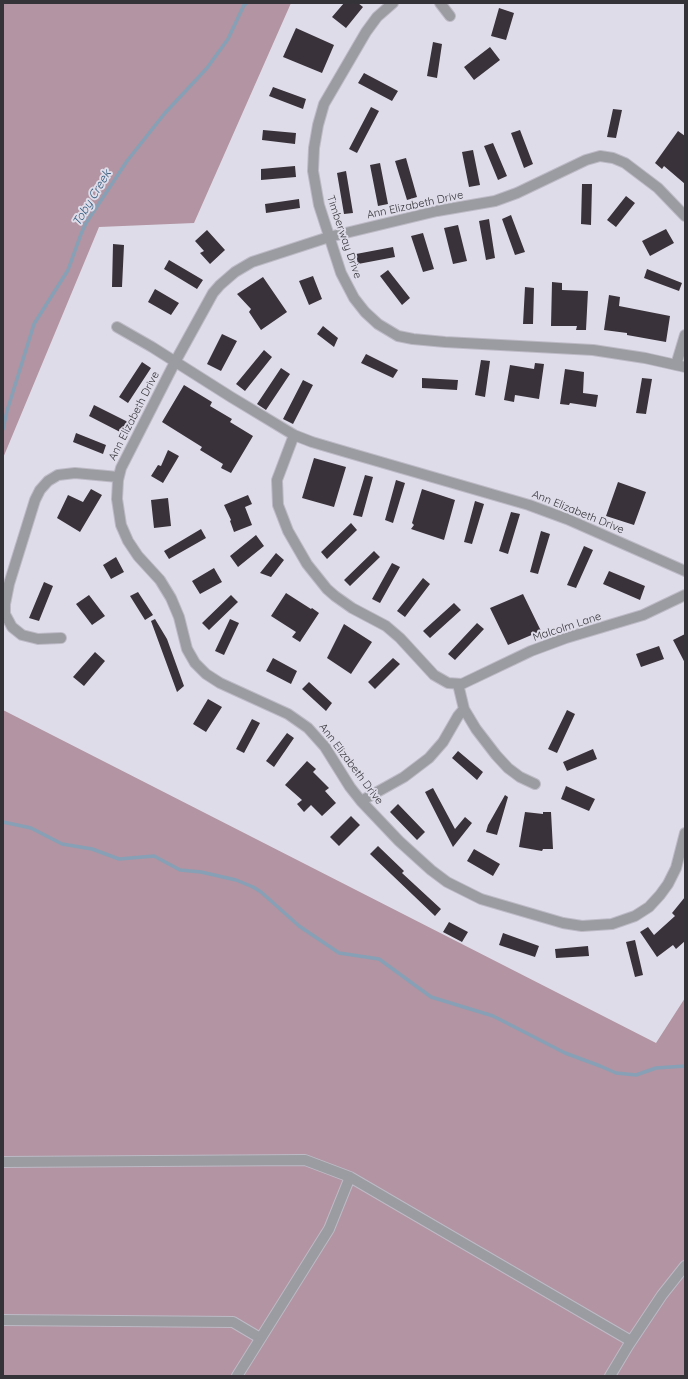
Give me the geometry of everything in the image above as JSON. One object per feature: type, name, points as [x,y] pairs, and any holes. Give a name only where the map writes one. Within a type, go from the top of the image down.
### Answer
[{"type":"street","name":"Timberway Drive","points":[[393,3],[377,17],[366,32],[324,104],[314,148],[314,171],[318,199],[329,237],[341,273],[354,298],[365,312],[378,324],[398,336],[413,339],[593,350],[645,358],[681,366]]},
{"type":"street","points":[[440,3],[450,16]]},
{"type":"street","name":"Ann Elizabeth Drive","points":[[685,216],[658,188],[625,163],[613,158],[600,156],[586,160],[517,192],[495,200],[438,211],[329,237],[261,259],[235,272],[213,293],[175,362],[118,477],[117,503],[121,525],[128,541],[138,556],[160,580],[171,598],[179,617],[187,649],[195,663],[206,674],[220,684],[288,714],[302,722],[320,742],[361,801],[400,841],[431,870],[447,882],[481,899],[563,923],[582,926],[612,924],[635,916],[649,907],[660,895],[668,884],[676,868],[685,834]]},
{"type":"street","name":"Ann Elizabeth Drive","points":[[117,328],[152,347],[294,435],[312,442],[529,505],[567,519],[685,571]]},
{"type":"street","points":[[681,366],[685,335]]},
{"type":"street","points":[[294,435],[278,480],[278,505],[288,531],[307,564],[327,590],[352,608],[386,626],[400,638],[438,678],[448,683],[458,684],[464,709],[476,729],[508,768],[520,777],[535,784]]},
{"type":"street","points":[[61,638],[38,639],[22,634],[12,627],[5,614],[5,604],[9,584],[35,500],[40,490],[48,481],[58,476],[75,473],[118,477]]},
{"type":"street","name":"Malcolm Lane","points":[[458,684],[466,682],[531,651],[566,638],[643,615],[685,595]]},
{"type":"street","points":[[361,801],[404,777],[430,758],[443,742],[458,716],[464,709]]},
{"type":"street","points":[[3,1162],[305,1160],[350,1177],[631,1341]]},
{"type":"street","points":[[237,1376],[329,1229],[350,1177]]},
{"type":"street","points":[[610,1376],[631,1341],[662,1295],[685,1266]]},
{"type":"street","points":[[3,1320],[233,1322],[260,1338]]},
{"type":"shaded area","points":[[3,3],[291,3],[194,223],[99,227],[3,458]]},
{"type":"shaded area","points":[[3,710],[656,1043],[685,998],[685,1376],[3,1376]]},
{"type":"building","points":[[344,3],[358,3],[363,7],[346,28],[332,17]]},
{"type":"building","points":[[499,8],[514,13],[506,40],[491,36]]},
{"type":"building","points":[[296,28],[334,45],[322,73],[283,57]]},
{"type":"building","points":[[433,42],[442,44],[437,78],[427,76]]},
{"type":"building","points":[[490,47],[500,60],[474,80],[464,67]]},
{"type":"building","points":[[364,73],[398,91],[392,101],[358,83]]},
{"type":"building","points":[[273,87],[306,99],[303,109],[269,96]]},
{"type":"building","points":[[371,107],[379,111],[357,153],[349,149]]},
{"type":"building","points":[[613,109],[622,110],[616,138],[607,137]]},
{"type":"building","points":[[263,130],[296,133],[295,144],[262,140]]},
{"type":"building","points":[[520,130],[533,164],[524,168],[511,133]]},
{"type":"building","points":[[678,131],[685,136],[685,184],[664,166],[662,169],[655,163]]},
{"type":"building","points":[[493,143],[507,176],[498,180],[484,146]]},
{"type":"building","points":[[473,150],[480,185],[469,187],[462,152]]},
{"type":"building","points":[[406,158],[417,197],[407,200],[395,161]]},
{"type":"building","points":[[380,163],[388,204],[378,206],[370,165]]},
{"type":"building","points":[[295,166],[296,177],[261,180],[261,169]]},
{"type":"building","points":[[346,171],[353,213],[344,214],[337,173]]},
{"type":"building","points":[[582,184],[592,184],[591,225],[581,224]]},
{"type":"building","points":[[626,196],[635,203],[616,227],[607,220]]},
{"type":"building","points":[[299,199],[300,208],[266,213],[265,204]]},
{"type":"building","points":[[511,215],[525,252],[515,255],[502,219]]},
{"type":"building","points":[[489,219],[495,258],[486,260],[479,221]]},
{"type":"building","points":[[458,225],[467,261],[453,264],[444,228]]},
{"type":"building","points":[[666,229],[674,243],[650,256],[642,241]]},
{"type":"building","points":[[207,230],[225,250],[210,264],[200,253],[204,251],[195,241]]},
{"type":"building","points":[[423,233],[434,269],[423,272],[411,236]]},
{"type":"building","points":[[113,244],[124,245],[122,287],[112,287]]},
{"type":"building","points":[[393,247],[395,257],[358,264],[356,254]]},
{"type":"building","points":[[169,260],[203,280],[197,289],[164,269]]},
{"type":"building","points":[[647,269],[682,283],[679,291],[644,278]]},
{"type":"building","points":[[388,270],[410,298],[402,305],[380,276]]},
{"type":"building","points":[[313,276],[322,299],[309,305],[299,281]]},
{"type":"building","points":[[263,277],[287,312],[261,330],[249,312],[251,309],[237,294]]},
{"type":"building","points":[[552,282],[562,283],[562,290],[588,291],[586,330],[576,330],[577,326],[551,326]]},
{"type":"building","points":[[525,287],[534,288],[533,324],[523,324]]},
{"type":"building","points":[[155,289],[179,303],[171,315],[148,302]]},
{"type":"building","points":[[609,295],[620,297],[619,306],[670,316],[666,342],[627,335],[627,333],[604,330]]},
{"type":"building","points":[[323,326],[338,338],[334,347],[317,334]]},
{"type":"building","points":[[222,334],[237,341],[221,371],[207,364]]},
{"type":"building","points":[[264,350],[272,357],[245,391],[236,384]]},
{"type":"building","points":[[366,354],[398,370],[393,378],[361,363]]},
{"type":"building","points":[[481,360],[490,361],[485,397],[475,395]]},
{"type":"building","points":[[142,362],[151,368],[128,403],[119,397]]},
{"type":"building","points":[[535,363],[544,364],[539,399],[515,395],[514,402],[504,400],[510,365],[534,369]]},
{"type":"building","points":[[281,368],[290,374],[266,410],[257,404]]},
{"type":"building","points":[[565,369],[584,372],[583,393],[598,395],[596,407],[570,403],[569,405],[560,404]]},
{"type":"building","points":[[422,378],[458,380],[457,390],[422,388]]},
{"type":"building","points":[[642,378],[652,379],[646,414],[636,413]]},
{"type":"building","points":[[303,380],[313,385],[293,424],[283,419]]},
{"type":"building","points":[[184,385],[212,402],[210,406],[232,419],[230,422],[253,436],[231,473],[221,468],[223,464],[200,450],[202,447],[162,422]]},
{"type":"building","points":[[94,405],[128,422],[122,433],[89,416]]},
{"type":"building","points":[[76,433],[106,445],[103,454],[73,442]]},
{"type":"building","points":[[168,450],[179,456],[163,483],[151,476],[158,465],[161,466]]},
{"type":"building","points":[[314,458],[346,467],[334,507],[302,498]]},
{"type":"building","points":[[365,475],[373,477],[362,517],[353,515]]},
{"type":"building","points":[[396,480],[405,483],[393,523],[385,520]]},
{"type":"building","points":[[618,482],[646,492],[634,525],[606,516]]},
{"type":"building","points":[[91,489],[102,495],[80,532],[57,518],[68,495],[83,502]]},
{"type":"building","points":[[422,489],[455,500],[444,540],[411,529],[414,525],[412,523]]},
{"type":"building","points":[[248,495],[252,504],[245,507],[252,525],[234,532],[230,521],[231,520],[224,505]]},
{"type":"building","points":[[168,498],[171,526],[154,528],[151,500]]},
{"type":"building","points":[[475,501],[484,504],[472,544],[464,542]]},
{"type":"building","points":[[511,512],[520,514],[508,554],[499,551]]},
{"type":"building","points":[[351,523],[357,530],[327,559],[321,552]]},
{"type":"building","points":[[201,529],[206,538],[169,559],[164,551]]},
{"type":"building","points":[[541,531],[550,534],[538,574],[530,572]]},
{"type":"building","points":[[256,535],[264,546],[238,567],[230,556]]},
{"type":"building","points":[[584,546],[593,550],[576,588],[567,585]]},
{"type":"building","points":[[374,551],[380,557],[350,586],[344,580]]},
{"type":"building","points":[[276,553],[284,560],[271,577],[260,573]]},
{"type":"building","points":[[116,557],[124,572],[111,579],[103,565]]},
{"type":"building","points":[[392,563],[400,567],[380,603],[372,599]]},
{"type":"building","points":[[214,568],[222,582],[200,594],[192,581]]},
{"type":"building","points":[[609,571],[645,586],[640,600],[603,584]]},
{"type":"building","points":[[423,578],[430,584],[405,617],[397,611]]},
{"type":"building","points":[[44,582],[53,586],[39,621],[29,618]]},
{"type":"building","points":[[138,592],[153,615],[145,620],[130,596]]},
{"type":"building","points":[[286,593],[319,613],[300,642],[292,637],[296,632],[271,616]]},
{"type":"building","points":[[523,594],[541,631],[508,645],[490,608]]},
{"type":"building","points":[[89,595],[105,616],[92,625],[76,604]]},
{"type":"building","points":[[231,595],[238,602],[209,630],[202,623]]},
{"type":"building","points":[[454,603],[461,610],[430,638],[423,631]]},
{"type":"building","points":[[155,619],[167,639],[184,686],[177,692],[151,621]]},
{"type":"building","points":[[230,619],[239,623],[224,655],[215,651]]},
{"type":"building","points":[[477,623],[484,629],[455,660],[448,654]]},
{"type":"building","points":[[344,624],[372,642],[351,674],[327,658]]},
{"type":"building","points":[[685,634],[685,663],[673,640]]},
{"type":"building","points":[[659,646],[664,659],[641,667],[636,654]]},
{"type":"building","points":[[95,652],[105,661],[84,686],[73,677]]},
{"type":"building","points":[[273,658],[297,671],[291,684],[266,671]]},
{"type":"building","points":[[393,658],[400,664],[375,689],[368,682]]},
{"type":"building","points":[[309,682],[332,703],[326,711],[302,689]]},
{"type":"building","points":[[208,699],[222,707],[206,732],[193,724]]},
{"type":"building","points":[[567,710],[575,714],[557,753],[548,749]]},
{"type":"building","points":[[252,719],[260,723],[244,753],[236,749]]},
{"type":"building","points":[[287,733],[294,738],[274,767],[266,761]]},
{"type":"building","points":[[593,749],[597,759],[567,771],[563,762]]},
{"type":"building","points":[[458,751],[483,772],[477,780],[452,758]]},
{"type":"building","points":[[307,761],[316,769],[313,772],[329,788],[325,791],[336,803],[322,816],[311,805],[304,812],[297,804],[302,800],[285,785]]},
{"type":"building","points":[[566,786],[595,799],[589,811],[561,799]]},
{"type":"building","points":[[433,788],[455,829],[465,817],[472,823],[453,847],[425,792]]},
{"type":"building","points":[[505,795],[508,797],[497,835],[486,832],[488,825]]},
{"type":"building","points":[[398,804],[425,832],[417,840],[390,812]]},
{"type":"building","points":[[525,812],[543,814],[543,812],[551,812],[553,849],[543,849],[542,851],[519,847]]},
{"type":"building","points":[[351,816],[360,825],[339,846],[330,837]]},
{"type":"building","points":[[378,846],[404,871],[402,873],[441,909],[435,916],[370,854]]},
{"type":"building","points":[[474,849],[500,864],[493,876],[467,861]]},
{"type":"building","points":[[685,897],[685,941],[676,949],[673,945],[657,957],[640,932],[648,927],[654,935],[675,916],[672,913]]},
{"type":"building","points":[[449,922],[468,932],[462,942],[443,932]]},
{"type":"building","points":[[503,933],[539,946],[535,957],[499,945]]},
{"type":"building","points":[[635,940],[643,975],[635,977],[626,942]]},
{"type":"building","points":[[588,946],[589,956],[556,958],[555,949]]},
{"type":"waterway","name":"Toby Creek","points":[[3,429],[7,411],[34,324],[68,270],[86,223],[127,161],[165,113],[207,68],[228,39],[244,5],[247,3]]},
{"type":"waterway","points":[[3,822],[31,828],[62,844],[92,849],[119,859],[154,856],[180,870],[201,872],[236,880],[261,892],[299,926],[339,953],[379,959],[431,997],[493,1016],[565,1053],[616,1073],[636,1075],[656,1068],[685,1066]]}]
